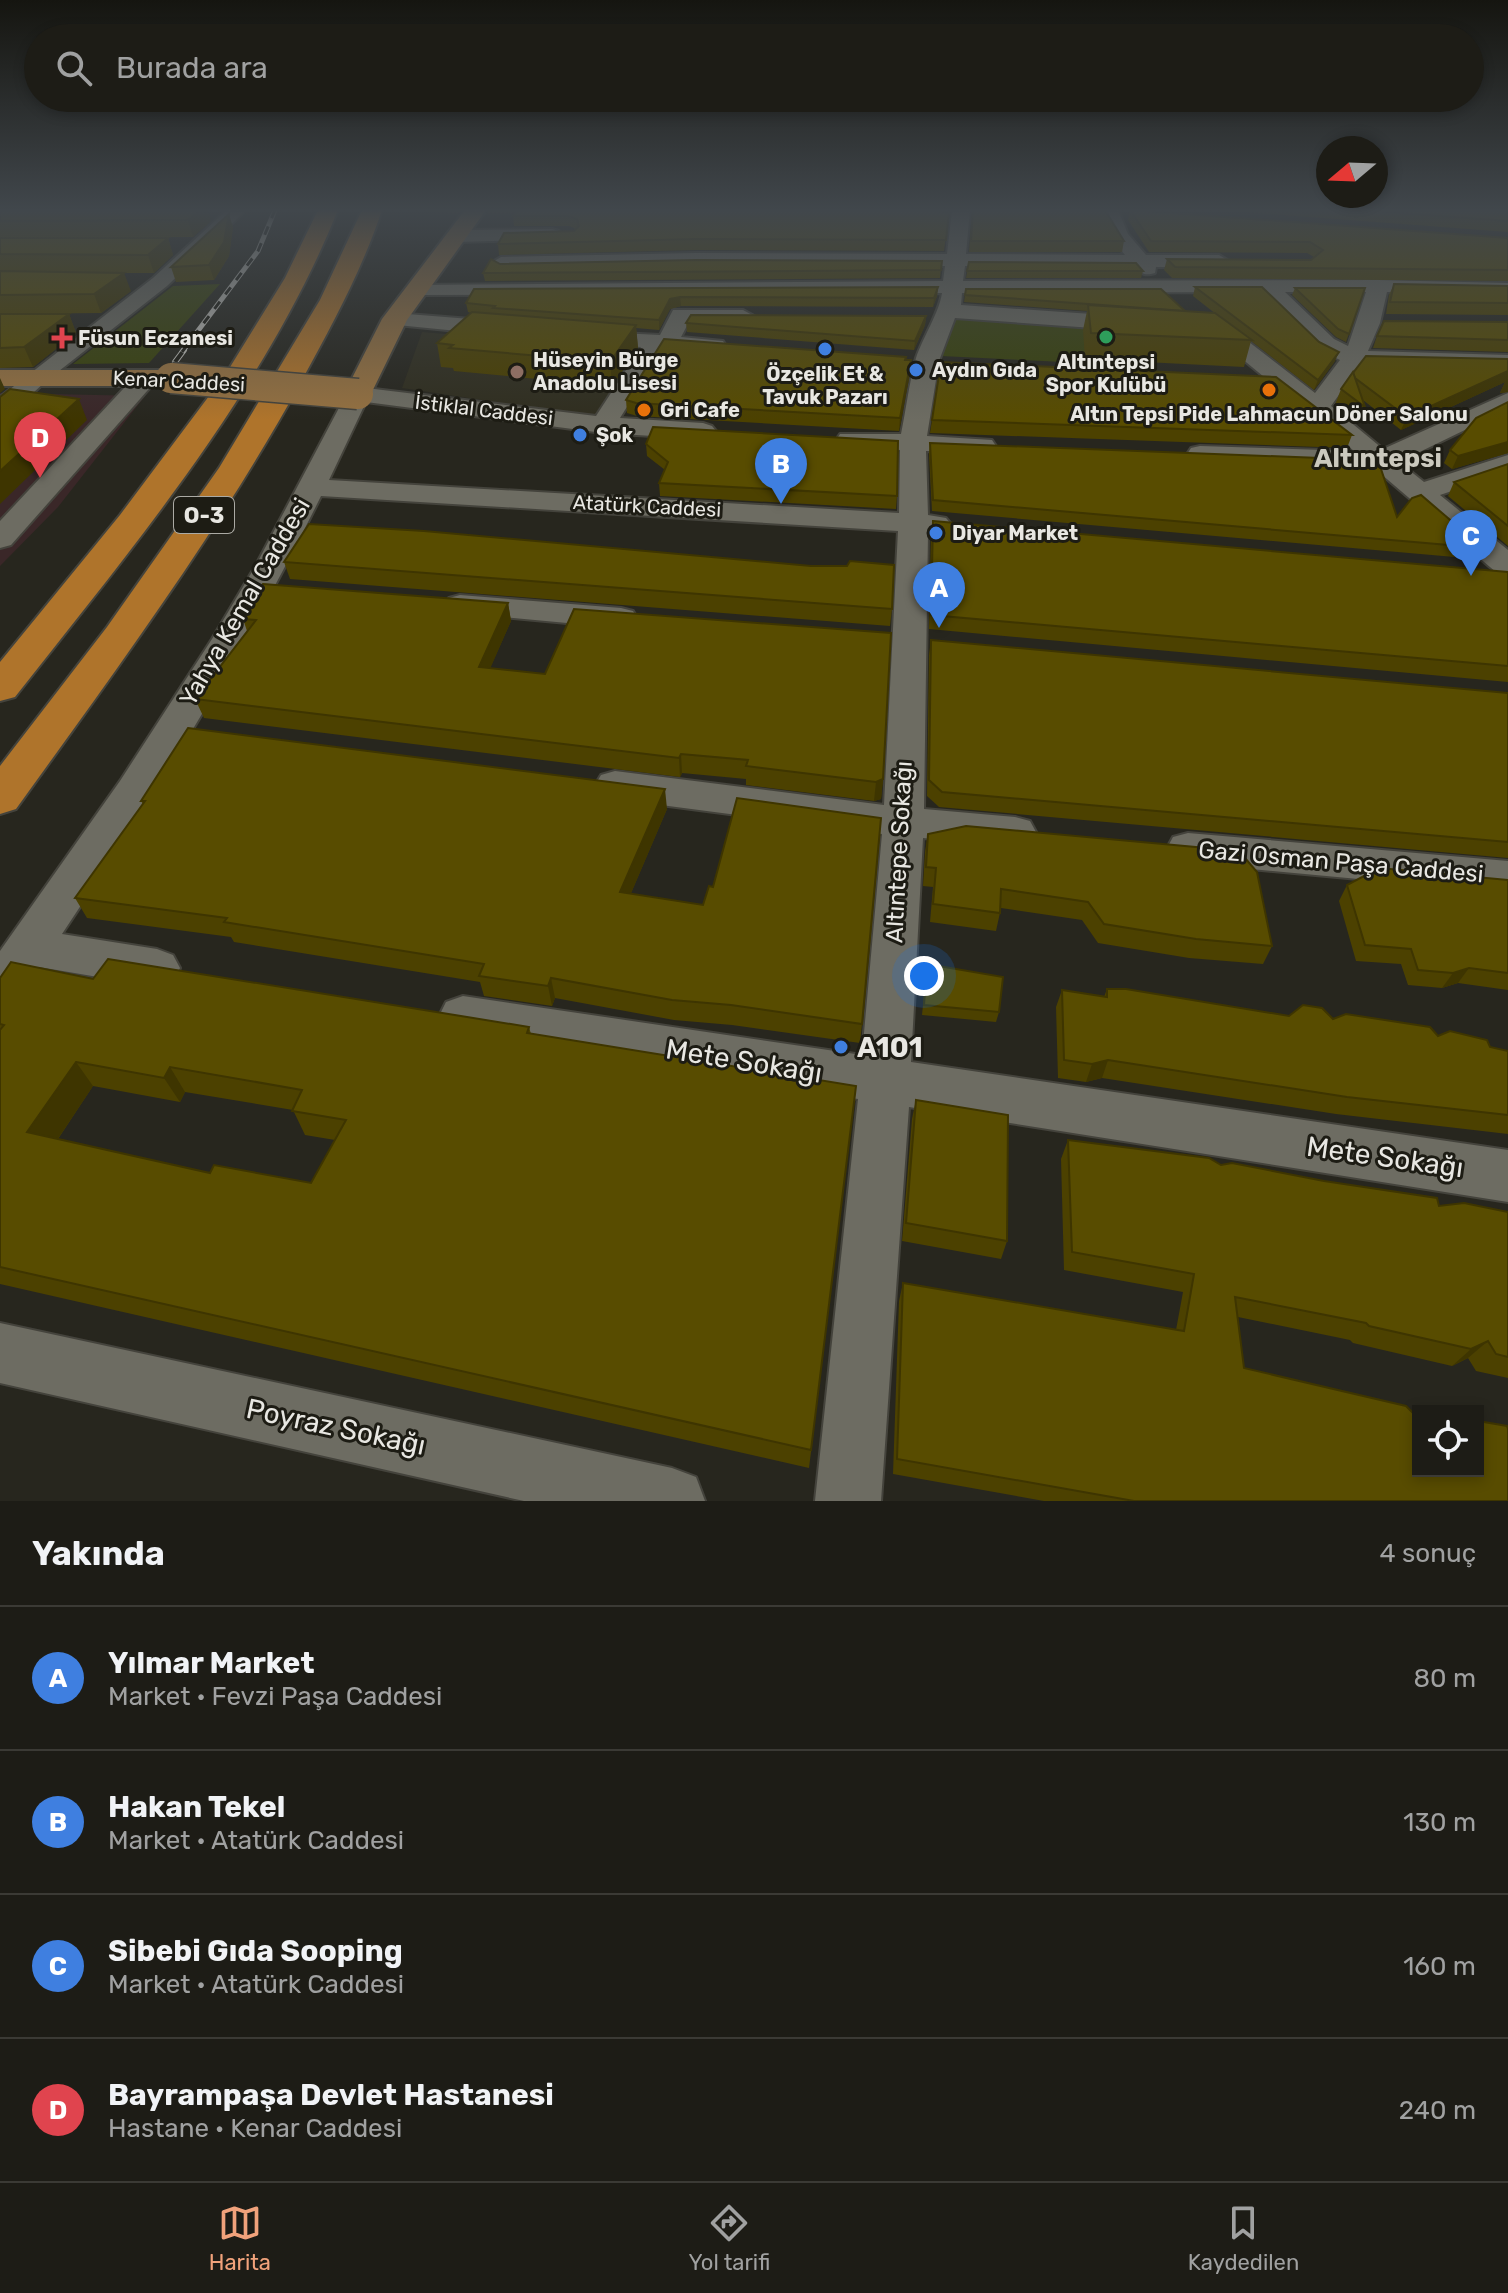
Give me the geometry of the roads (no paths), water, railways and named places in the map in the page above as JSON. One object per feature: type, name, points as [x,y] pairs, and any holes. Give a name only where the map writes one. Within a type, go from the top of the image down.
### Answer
[{"type":"highway","name":"O-3","points":[[0,688],[132,523],[237,377],[280,310],[294,280]]},
{"type":"highway","name":"O-3","points":[[0,798],[233,472],[327,310],[340,280]]},
{"type":"main road","name":"Yahya Kemal Caddesi","points":[[358,394],[395,319],[422,280]]},
{"type":"main road","name":"Kenar Caddesi","points":[[0,378],[159,378],[358,394]]},
{"type":"street","name":"Altıntepe Sokağı","points":[[848,1501],[885,1083],[903,822],[913,443],[927,361],[940,314],[955,280]]},
{"type":"street","points":[[1158,280],[1508,566]]},
{"type":"street","points":[[128,282],[160,282]]},
{"type":"street","points":[[0,410],[37,377],[160,282]]},
{"type":"street","points":[[416,289],[954,286],[1508,289]]},
{"type":"street","points":[[1317,407],[1379,323],[1378,286]]},
{"type":"street","points":[[1267,287],[1326,344],[1355,358],[1508,362]]},
{"type":"street","points":[[940,314],[1155,325]]},
{"type":"street","points":[[603,425],[681,315],[758,316]]},
{"type":"street","points":[[395,319],[533,331]]},
{"type":"street","points":[[78,323],[109,323]]},
{"type":"street","points":[[1186,328],[1218,330]]},
{"type":"street","points":[[564,334],[744,348]]},
{"type":"street","points":[[897,359],[958,363]]},
{"type":"street","points":[[1235,377],[1281,379]]},
{"type":"street","points":[[0,538],[159,378]]},
{"type":"street","name":"İstiklal Caddesi","points":[[358,394],[603,425],[727,432]]},
{"type":"street","name":"Yahya Kemal Caddesi","points":[[0,987],[172,729],[273,590],[311,487],[358,394]]},
{"type":"street","points":[[1178,453],[1381,460],[1508,400]]},
{"type":"street","points":[[820,438],[1006,447]]},
{"type":"street","points":[[1420,492],[1508,463]]},
{"type":"street","name":"Atatürk Caddesi","points":[[311,487],[961,526]]},
{"type":"street","points":[[1466,569],[1508,576]]},
{"type":"street","points":[[432,603],[654,620]]},
{"type":"street","points":[[172,729],[219,735]]},
{"type":"street","points":[[576,780],[903,822],[1046,835]]},
{"type":"street","name":"Gazi Osman Paşa Caddesi","points":[[1158,845],[1508,877]]},
{"type":"street","points":[[28,947],[199,974]]},
{"type":"street","name":"Mete Sokağı","points":[[418,1009],[885,1083],[1508,1176]]},
{"type":"street","name":"Poyraz Sokağı","points":[[0,1353],[672,1501]]},
{"type":"railway","points":[[182,352],[236,280]]},
{"type":"railway","points":[[175,362],[184,350]]},
{"type":"place","name":"Altıntepsi Spor Kulübü","points":[[1106,337]]},
{"type":"place","name":"Füsun Eczanesi","points":[[62,338]]},
{"type":"place","name":"Özçelik Et & Tavuk Pazarı","points":[[825,349]]},
{"type":"place","name":"Aydın Gıda","points":[[916,370]]},
{"type":"place","name":"Hüseyin Bürge Anadolu Lisesi","points":[[517,372]]},
{"type":"place","name":"Altın Tepsi Pide Lahmacun Döner Salonu","points":[[1269,390]]},
{"type":"place","name":"Gri Cafe","points":[[644,410]]},
{"type":"place","name":"Şok","points":[[580,435]]},
{"type":"place","name":"Bayrampaşa Devlet Hastanesi","points":[[40,478]]},
{"type":"place","name":"Hakan Tekel","points":[[781,504]]},
{"type":"place","name":"Diyar Market","points":[[936,533]]},
{"type":"place","name":"Sibebi Gıda Sooping","points":[[1471,576]]},
{"type":"place","name":"Yılmar Market","points":[[939,628]]},
{"type":"place","name":"A101","points":[[841,1047]]},
{"type":"district","name":"Altıntepsi","points":[[1378,458]]}]
